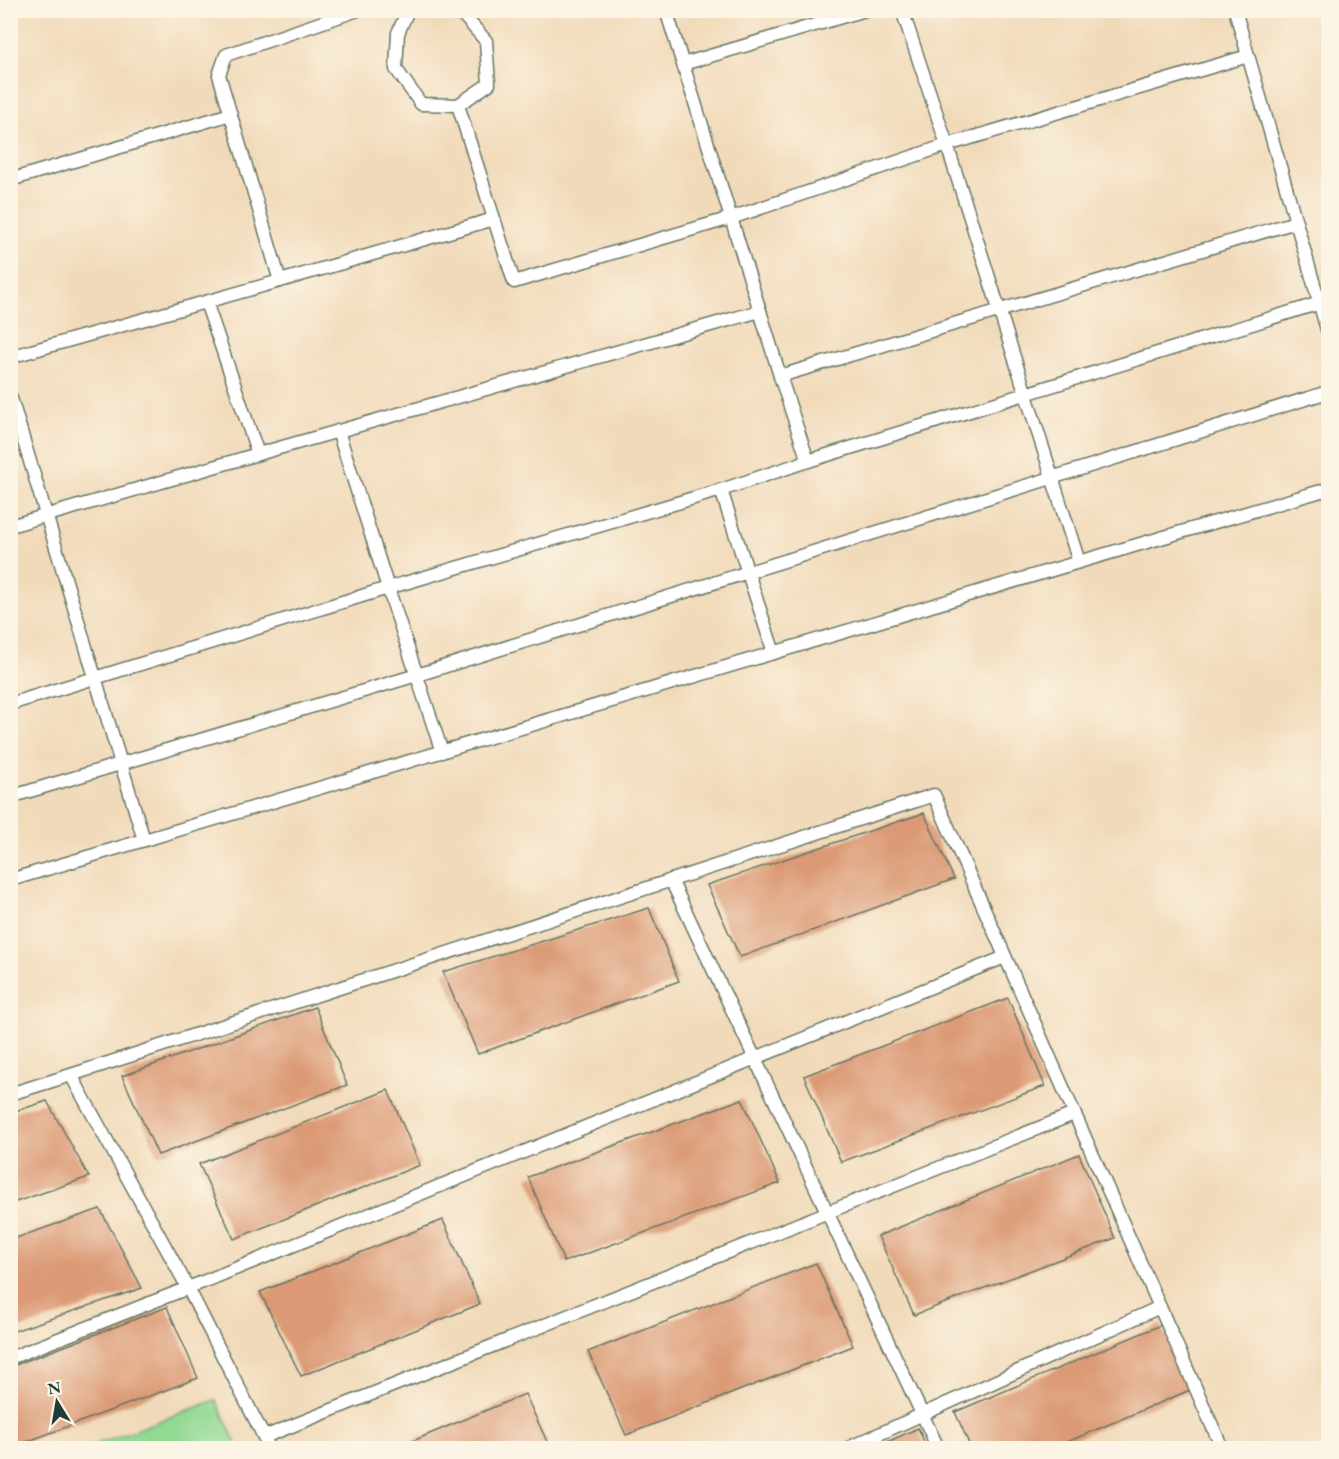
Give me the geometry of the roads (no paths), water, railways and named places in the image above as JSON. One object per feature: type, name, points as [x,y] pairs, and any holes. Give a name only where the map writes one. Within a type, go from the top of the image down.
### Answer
[{"type":"lane","points":[[280,281],[219,75],[226,56],[358,10]]},
{"type":"lane","points":[[408,10],[398,33],[396,69],[422,104],[458,105],[489,84],[486,41],[464,16],[453,10]]},
{"type":"lane","points":[[666,10],[808,461]]},
{"type":"lane","points":[[683,64],[865,10]]},
{"type":"lane","points":[[902,10],[1079,562]]},
{"type":"lane","points":[[1235,10],[1329,333]]},
{"type":"lane","points":[[458,105],[514,282],[731,218],[947,145],[1248,56]]},
{"type":"lane","points":[[10,180],[231,114]]},
{"type":"lane","points":[[10,357],[494,219]]},
{"type":"lane","points":[[780,376],[1296,222]]},
{"type":"lane","points":[[206,302],[258,454]]},
{"type":"lane","points":[[10,704],[388,588],[721,490],[1320,303]]},
{"type":"lane","points":[[10,526],[760,311]]},
{"type":"lane","points":[[10,797],[417,675],[1329,393]]},
{"type":"lane","points":[[10,395],[144,840]]},
{"type":"lane","points":[[338,431],[442,752]]},
{"type":"lane","points":[[10,880],[1329,489]]},
{"type":"lane","points":[[721,490],[774,653]]},
{"type":"lane","points":[[10,1094],[934,795],[1222,1449]]},
{"type":"lane","points":[[671,880],[938,1449]]},
{"type":"lane","points":[[10,1358],[1005,957]]},
{"type":"lane","points":[[71,1075],[188,1288],[266,1443],[1074,1114]]},
{"type":"lane","points":[[848,1449],[1160,1307]]}]
